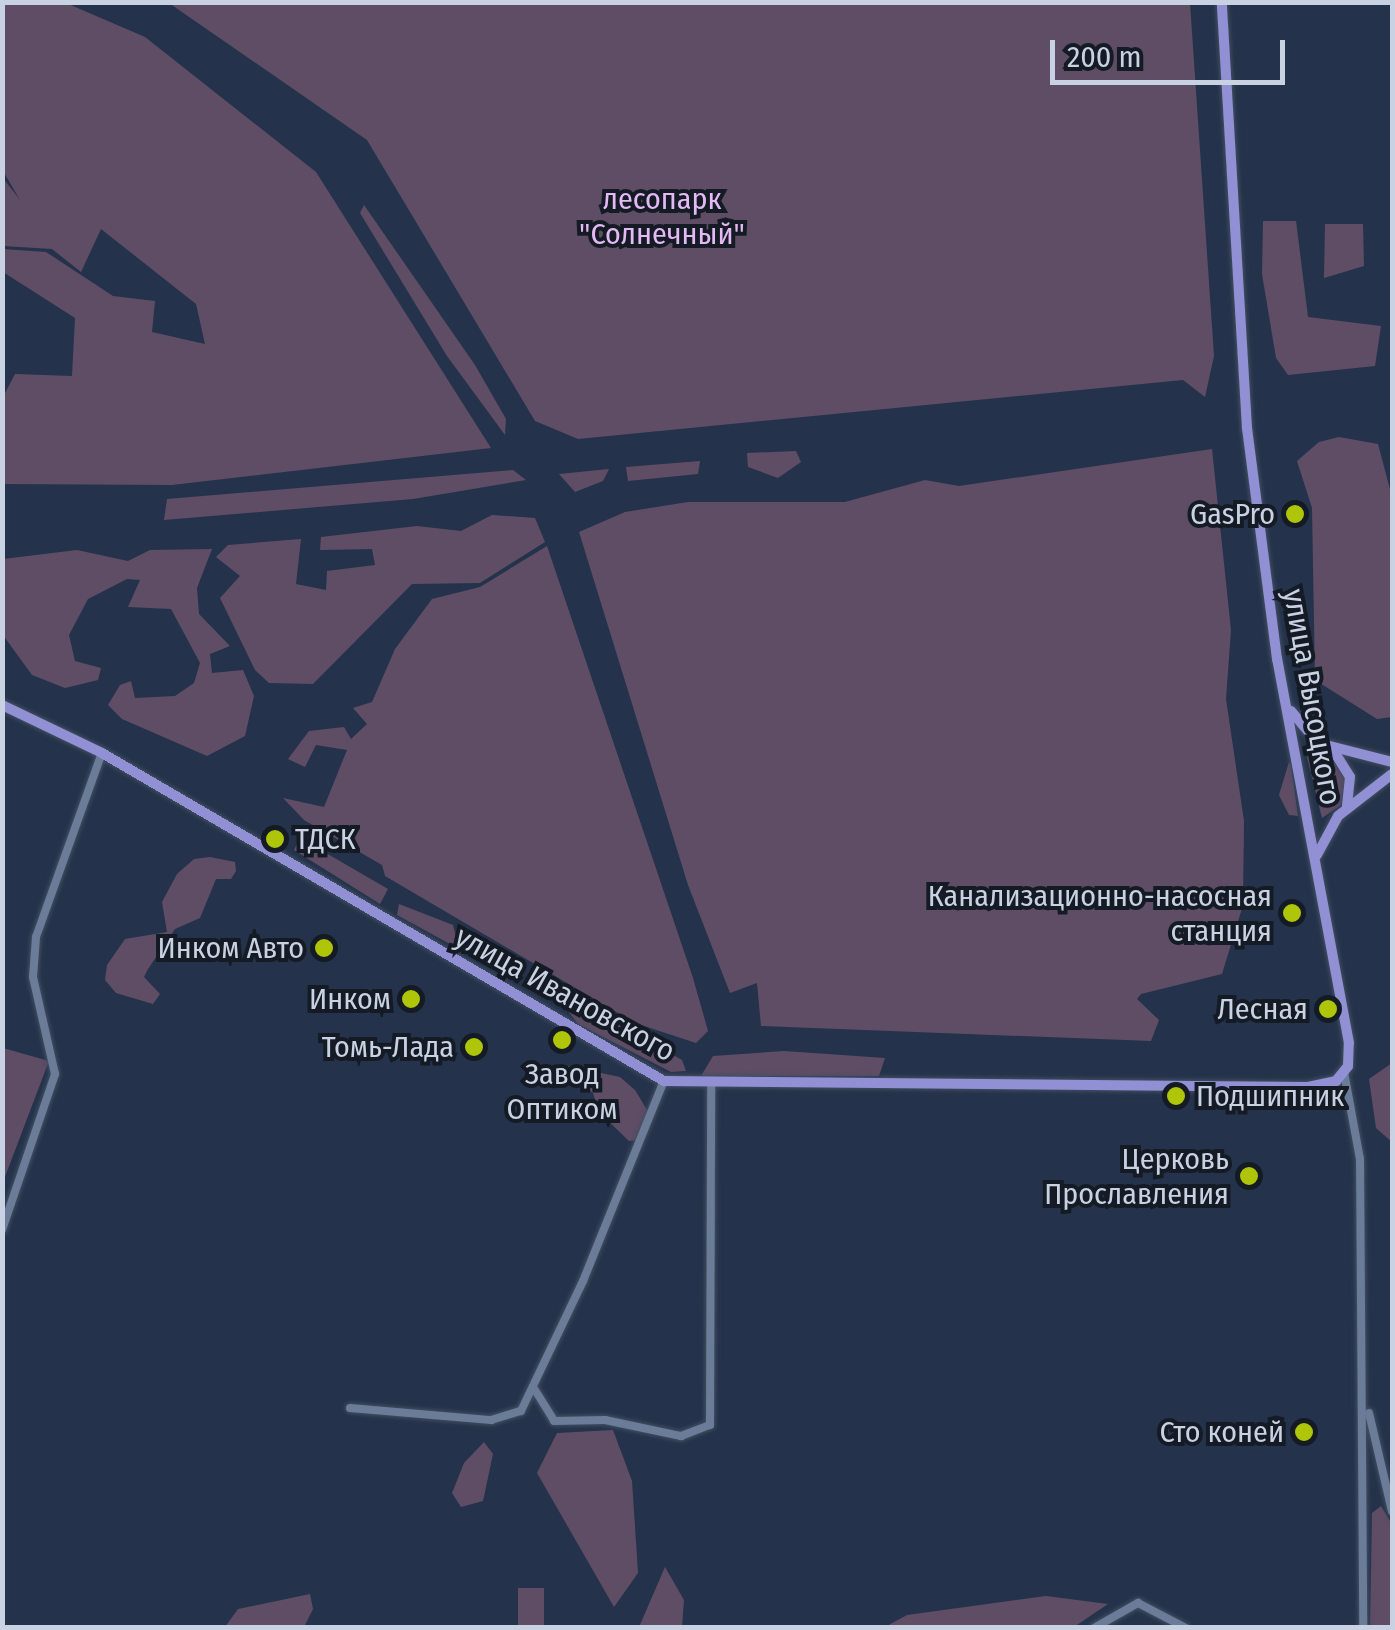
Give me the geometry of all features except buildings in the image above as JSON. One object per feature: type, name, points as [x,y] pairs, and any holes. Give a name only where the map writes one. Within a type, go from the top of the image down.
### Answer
[{"type":"main road","name":"улица Высоцкого","points":[[1222,2],[1244,398],[1288,706],[1349,1043],[1344,1072]]},
{"type":"main road","name":"улица Ивановского","points":[[2,705],[102,753],[664,1081],[1308,1087],[1327,1085],[1344,1072]]},
{"type":"main road","points":[[1288,706],[1318,743],[1331,750],[1392,762]]},
{"type":"main road","points":[[1296,745],[1318,743]]},
{"type":"main road","points":[[1316,866],[1324,833],[1342,813],[1350,776],[1331,750]]},
{"type":"main road","points":[[1310,830],[1342,813],[1392,774]]},
{"type":"street","points":[[2,1230],[55,1074],[33,977],[45,901],[102,753]]},
{"type":"street","name":"улица Высоцкого","points":[[1344,1072],[1360,1159],[1366,1396],[1363,1628]]},
{"type":"street","points":[[350,1408],[491,1420],[521,1411],[535,1390],[664,1081]]},
{"type":"street","points":[[535,1390],[554,1421],[605,1420],[682,1436],[710,1424],[710,1084]]},
{"type":"street","name":"улица Высоцкого","points":[[1366,1396],[1392,1510]]},
{"type":"street","points":[[1094,1628],[1138,1603],[1186,1628]]},
{"type":"green space","points":[[3,2],[66,3],[145,37],[316,172],[491,448],[172,485],[3,484],[3,397],[15,374],[72,376],[75,318],[3,272],[3,249],[46,252],[113,296],[155,301],[152,332],[205,344],[196,304],[101,229],[81,272],[52,249],[3,246],[3,178],[20,200],[3,171]]},
{"type":"green space","name":"лесопарк \"Солнечный\"","points":[[169,3],[1190,3],[1214,356],[1205,397],[1183,380],[578,439],[535,421],[367,140]]},
{"type":"green space","points":[[364,205],[475,365],[506,419],[505,435],[447,356],[360,213]]},
{"type":"green space","points":[[1263,221],[1296,221],[1308,317],[1381,326],[1375,366],[1288,375],[1276,358],[1262,274]]},
{"type":"green space","points":[[1325,224],[1363,224],[1364,266],[1324,278]]},
{"type":"green space","points":[[1339,437],[1378,444],[1392,497],[1392,717],[1377,719],[1315,680],[1312,508],[1297,461],[1319,442]]},
{"type":"green space","points":[[1212,449],[1231,630],[1226,699],[1244,821],[1243,905],[1222,974],[1141,994],[1137,999],[1159,1020],[1151,1041],[761,1026],[757,983],[730,993],[688,885],[579,532],[625,512],[688,502],[845,502],[925,480],[959,486]]},
{"type":"green space","points":[[796,451],[801,462],[778,478],[748,467],[747,453]]},
{"type":"green space","points":[[700,461],[698,474],[628,481],[626,467]]},
{"type":"green space","points":[[609,469],[603,481],[575,492],[559,474]]},
{"type":"green space","points":[[513,470],[526,480],[413,499],[164,520],[167,499]]},
{"type":"green space","points":[[492,515],[535,518],[545,542],[480,583],[412,584],[313,684],[269,683],[255,670],[220,598],[240,576],[216,557],[228,545],[301,539],[296,584],[326,590],[327,571],[375,565],[372,549],[320,550],[321,537],[417,526],[461,531]]},
{"type":"green space","points":[[547,546],[693,978],[708,1031],[696,1043],[635,1023],[385,876],[382,865],[304,820],[283,798],[324,807],[347,750],[316,745],[305,767],[288,759],[309,731],[344,727],[351,739],[367,724],[353,708],[372,702],[395,649],[432,599],[480,587]]},
{"type":"green space","points":[[212,549],[197,588],[199,614],[230,646],[210,654],[212,673],[243,670],[254,696],[245,736],[207,756],[122,719],[108,705],[120,685],[131,681],[135,698],[175,696],[194,683],[200,663],[171,609],[128,607],[140,580],[127,579],[88,599],[69,635],[75,661],[101,668],[98,680],[65,688],[32,675],[3,635],[3,559],[77,550],[128,561],[150,550]]},
{"type":"green space","points":[[1316,752],[1330,757],[1345,779],[1341,805],[1322,818],[1307,757]]},
{"type":"green space","points":[[1289,762],[1298,816],[1289,815],[1279,795]]},
{"type":"green space","points":[[300,838],[388,889],[380,904],[294,850]]},
{"type":"green space","points":[[210,857],[235,862],[236,871],[231,879],[216,879],[200,918],[175,929],[148,969],[144,977],[160,994],[153,1004],[116,993],[105,980],[107,965],[125,939],[167,932],[162,902],[177,874],[194,859]]},
{"type":"green space","points":[[399,904],[453,925],[459,949],[397,915]]},
{"type":"green space","points":[[548,985],[682,1060],[686,1071],[671,1072],[578,1024]]},
{"type":"green space","points":[[3,1048],[49,1061],[3,1182]]},
{"type":"green space","points":[[784,1051],[885,1058],[879,1076],[701,1076],[713,1056]]},
{"type":"green space","points":[[1392,1063],[1392,1142],[1376,1128],[1369,1079]]},
{"type":"green space","points":[[568,1066],[620,1077],[635,1090],[652,1118],[643,1140],[629,1141],[599,1112],[593,1093],[567,1074]]},
{"type":"green space","points":[[613,1430],[632,1481],[638,1573],[614,1607],[537,1473],[557,1433]]},
{"type":"green space","points":[[484,1442],[493,1454],[483,1501],[461,1507],[452,1493],[464,1463]]},
{"type":"green space","points":[[1381,1506],[1392,1524],[1392,1627],[1370,1626],[1372,1513]]},
{"type":"green space","points":[[665,1567],[684,1600],[682,1627],[639,1627]]},
{"type":"green space","points":[[518,1588],[544,1588],[544,1627],[518,1627]]},
{"type":"green space","points":[[310,1594],[313,1609],[304,1627],[225,1627],[238,1609]]},
{"type":"green space","points":[[1046,1596],[1108,1604],[1074,1627],[885,1627],[907,1615]]},
{"type":"place","name":"GasPro","points":[[1295,514]]},
{"type":"place","name":"ТДСК","points":[[275,839]]},
{"type":"place","name":"Канализационно-насосная станция","points":[[1292,913]]},
{"type":"place","name":"Инком Авто","points":[[324,948]]},
{"type":"place","name":"Инком","points":[[411,999]]},
{"type":"place","name":"Лесная","points":[[1328,1009]]},
{"type":"place","name":"Завод Оптиком","points":[[562,1040]]},
{"type":"place","name":"Томь-Лада","points":[[474,1047]]},
{"type":"place","name":"Подшипник","points":[[1176,1096]]},
{"type":"place","name":"Церковь Прославления","points":[[1249,1176]]},
{"type":"place","name":"Сто коней","points":[[1304,1432]]}]
